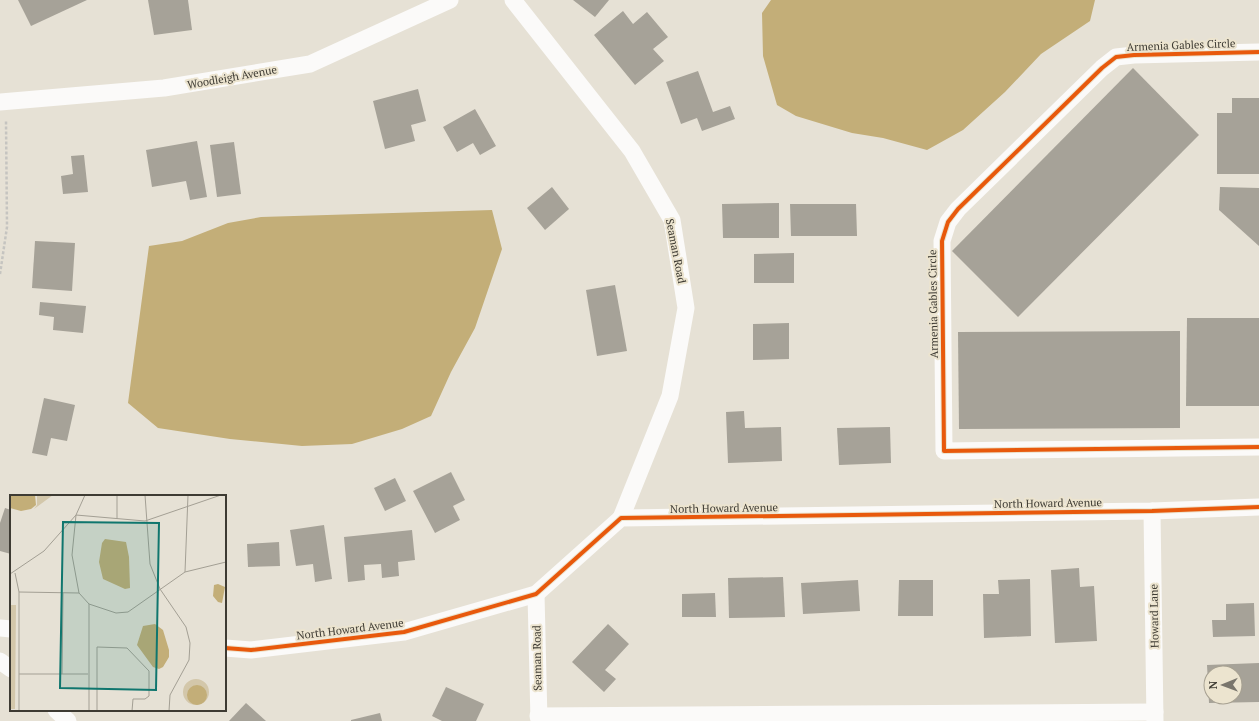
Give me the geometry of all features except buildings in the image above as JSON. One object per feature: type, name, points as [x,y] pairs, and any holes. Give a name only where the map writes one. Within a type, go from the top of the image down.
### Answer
[{"type":"street","name":"Woodleigh Avenue","points":[[2,102],[164,88],[310,64],[450,0]]},
{"type":"street","name":"Seaman Road","points":[[513,0],[632,151],[672,220],[686,308],[670,396],[620,518]]},
{"type":"street","name":"Armenia Gables Circle","points":[[1259,52],[1116,56],[958,209],[948,222],[942,241],[944,451],[1259,447]]},
{"type":"street","name":"North Howard Avenue","points":[[226,648],[251,650],[404,632],[536,594],[620,518],[1152,511],[1259,506]]},
{"type":"street","name":"Howard Lane","points":[[1152,511],[1155,717]]},
{"type":"street","name":"Seaman Road","points":[[536,594],[538,719]]},
{"type":"street","points":[[0,628],[10,629]]},
{"type":"street","points":[[0,661],[10,668]]},
{"type":"street","points":[[57,711],[68,721]]},
{"type":"street","points":[[538,719],[1155,717]]},
{"type":"path","points":[[0,274],[7,227],[6,122],[2,102]]},
{"type":"shaded area","points":[[771,0],[1095,0],[1090,21],[1041,54],[1005,92],[963,130],[927,150],[883,138],[852,133],[796,116],[777,105],[763,56],[762,13]]},
{"type":"shaded area","points":[[492,210],[502,249],[475,328],[451,372],[431,416],[402,429],[352,444],[302,446],[230,439],[158,428],[128,403],[149,246],[182,241],[228,223],[261,217]]},
{"type":"cycle path","points":[[1259,52],[1134,55],[1116,57],[1102,68],[958,209],[948,222],[942,241],[944,451],[1259,447]]},
{"type":"cycle path","points":[[226,648],[251,650],[404,632],[536,594],[621,518],[1152,511],[1259,507]]}]
